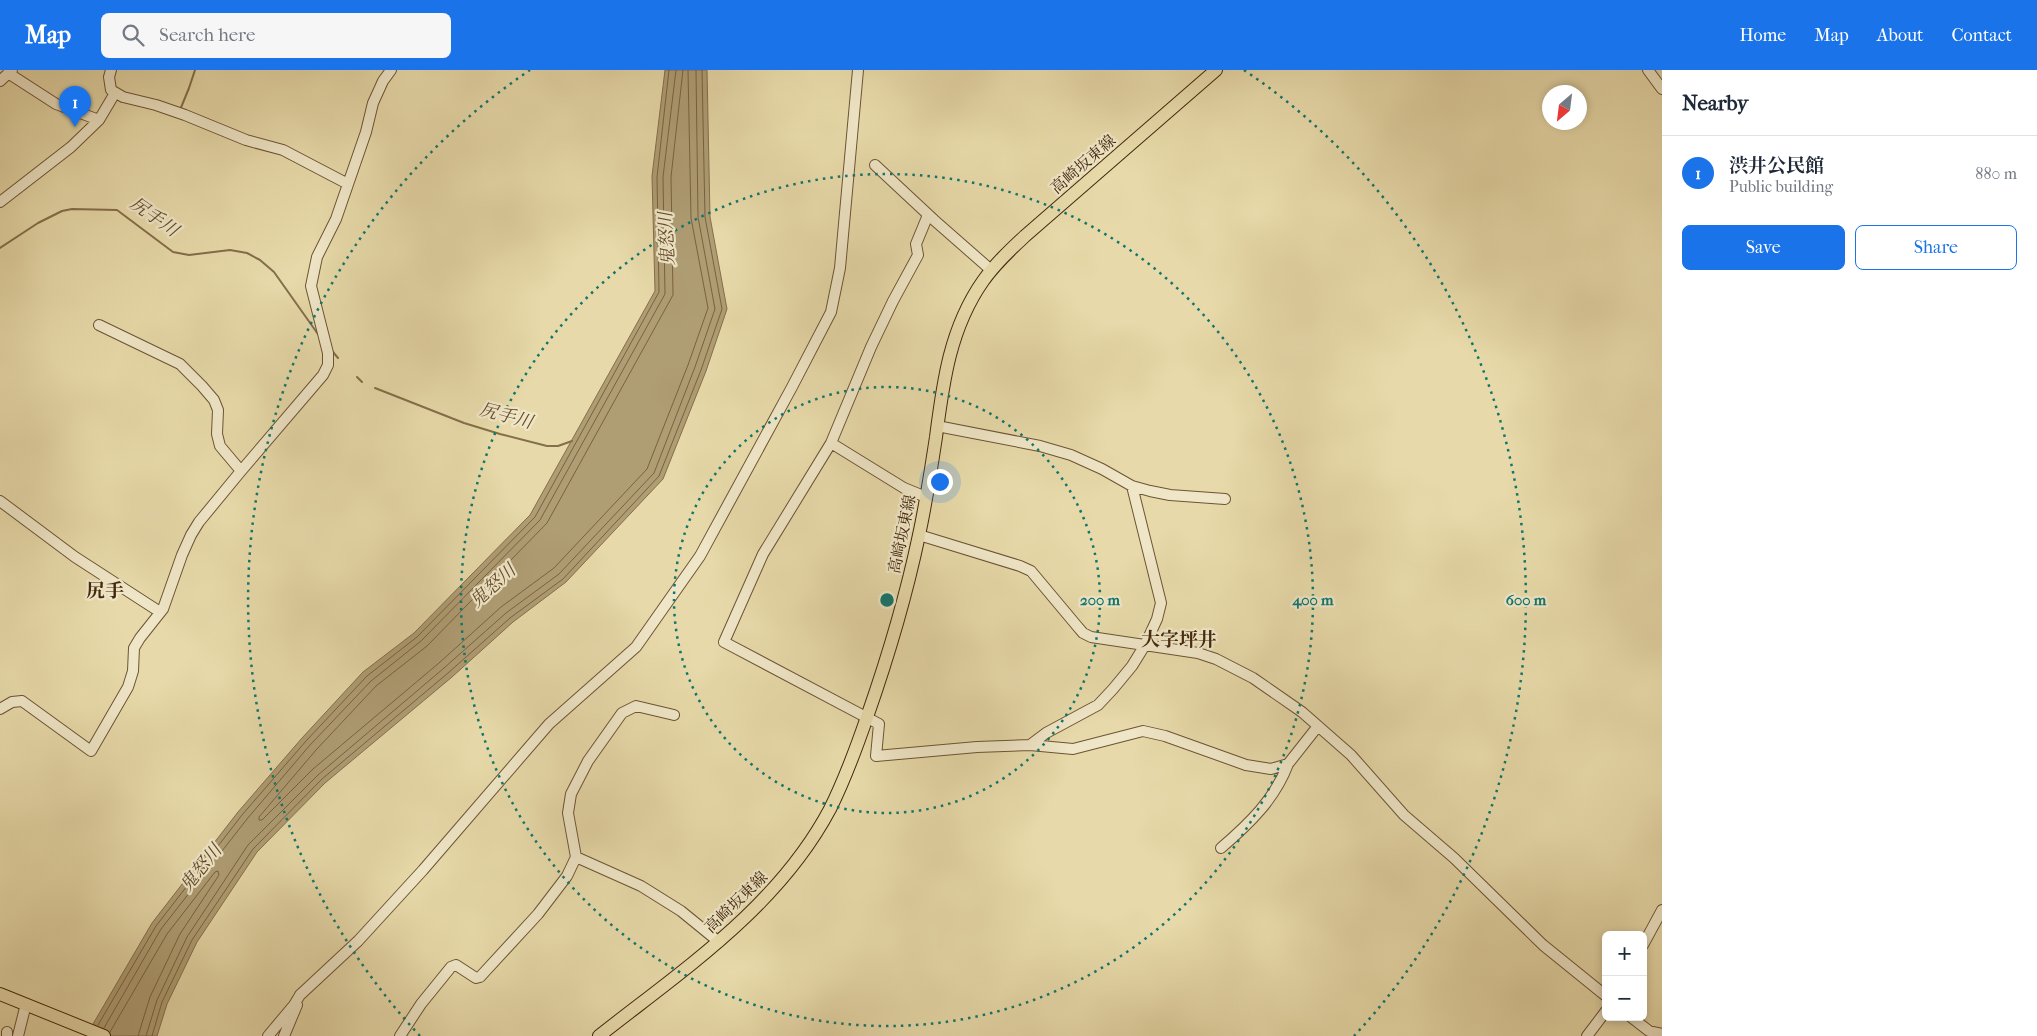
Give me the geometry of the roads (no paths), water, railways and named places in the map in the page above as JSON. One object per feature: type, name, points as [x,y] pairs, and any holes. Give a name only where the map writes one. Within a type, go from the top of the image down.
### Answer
[{"type":"main road","name":"高崎坂東線","points":[[599,1036],[719,942],[767,896],[806,848],[842,785],[896,630],[919,535],[948,360],[954,337],[967,308],[990,270],[1025,236],[1216,70]]},
{"type":"main road","points":[[0,994],[104,1036]]},
{"type":"street","points":[[111,70],[109,77],[111,90],[123,97],[156,105],[246,140],[283,150],[348,184]]},
{"type":"street","points":[[0,709],[12,702],[22,701],[90,750],[128,687],[133,671],[133,655],[136,644],[166,601],[182,554],[191,535],[241,471],[317,384],[328,365],[328,353],[311,286],[317,257],[336,219],[373,103],[383,81],[391,70]]},
{"type":"street","points":[[268,1036],[300,995],[358,941],[549,724],[636,647],[700,556],[831,312],[840,268],[858,70]]},
{"type":"street","points":[[1648,70],[1662,89]]},
{"type":"street","points":[[0,80],[10,72],[56,104],[99,120]]},
{"type":"street","points":[[0,202],[58,158],[99,120],[116,92]]},
{"type":"street","points":[[875,165],[928,216],[990,270]]},
{"type":"street","points":[[928,216],[916,244],[918,255],[871,347],[831,444],[763,554],[724,642],[879,724],[876,756],[977,747],[1030,745],[1073,749],[1143,731],[1165,736],[1246,765],[1271,769],[1288,764]]},
{"type":"street","points":[[99,325],[180,364],[214,400],[218,410],[217,434],[220,446],[241,471]]},
{"type":"street","points":[[937,426],[1040,446],[1071,455],[1102,468],[1132,486],[1170,495],[1225,499]]},
{"type":"street","points":[[831,444],[904,488],[926,497]]},
{"type":"street","points":[[1030,745],[1046,733],[1098,705],[1132,666],[1145,645],[1157,619],[1161,603],[1132,486]]},
{"type":"street","points":[[0,501],[75,557],[160,612]]},
{"type":"street","points":[[919,535],[1031,571],[1083,633],[1091,637],[1180,649],[1216,659],[1253,678],[1302,712],[1351,755],[1404,815],[1492,894],[1543,945],[1602,993]]},
{"type":"street","points":[[400,1036],[421,1004],[451,967],[456,965],[476,978],[480,977],[538,914],[567,876],[576,857],[569,823],[570,800],[588,761],[622,713],[632,707],[674,715]]},
{"type":"street","points":[[1221,848],[1240,832],[1269,800],[1283,779],[1288,764],[1318,726]]},
{"type":"street","points":[[576,857],[641,886],[681,911],[719,942]]},
{"type":"street","points":[[1647,938],[1662,910]]},
{"type":"street","points":[[284,1036],[300,995]]},
{"type":"street","points":[[18,1036],[26,1004]]},
{"type":"street","points":[[1587,1036],[1602,1016]]},
{"type":"street","points":[[1636,1021],[1649,1031],[1662,1034]]},
{"type":"water","name":"鬼怒川","points":[[665,70],[707,70],[710,217],[727,309],[706,371],[663,479],[566,582],[513,622],[452,677],[325,783],[257,852],[197,942],[167,1004],[157,1036],[86,1036],[152,923],[238,812],[302,738],[363,672],[414,633],[530,515],[655,291],[652,176]]},
{"type":"waterway","points":[[180,110],[195,70]]},
{"type":"waterway","name":"尻手川","points":[[0,248],[38,223],[62,211],[72,209],[117,210],[173,252],[189,255],[230,250],[247,253],[260,260],[274,272],[320,337]]},
{"type":"waterway","name":"尻手川","points":[[333,352],[338,358]]},
{"type":"waterway","name":"尻手川","points":[[357,377],[362,382]]},
{"type":"waterway","name":"尻手川","points":[[375,388],[464,423],[500,434],[547,446],[558,446],[572,441]]},
{"type":"place","name":"渋井公民館","points":[[75,127]]},
{"type":"district","name":"尻手","points":[[105,591]]},
{"type":"district","name":"大字坪井","points":[[1179,640]]}]
